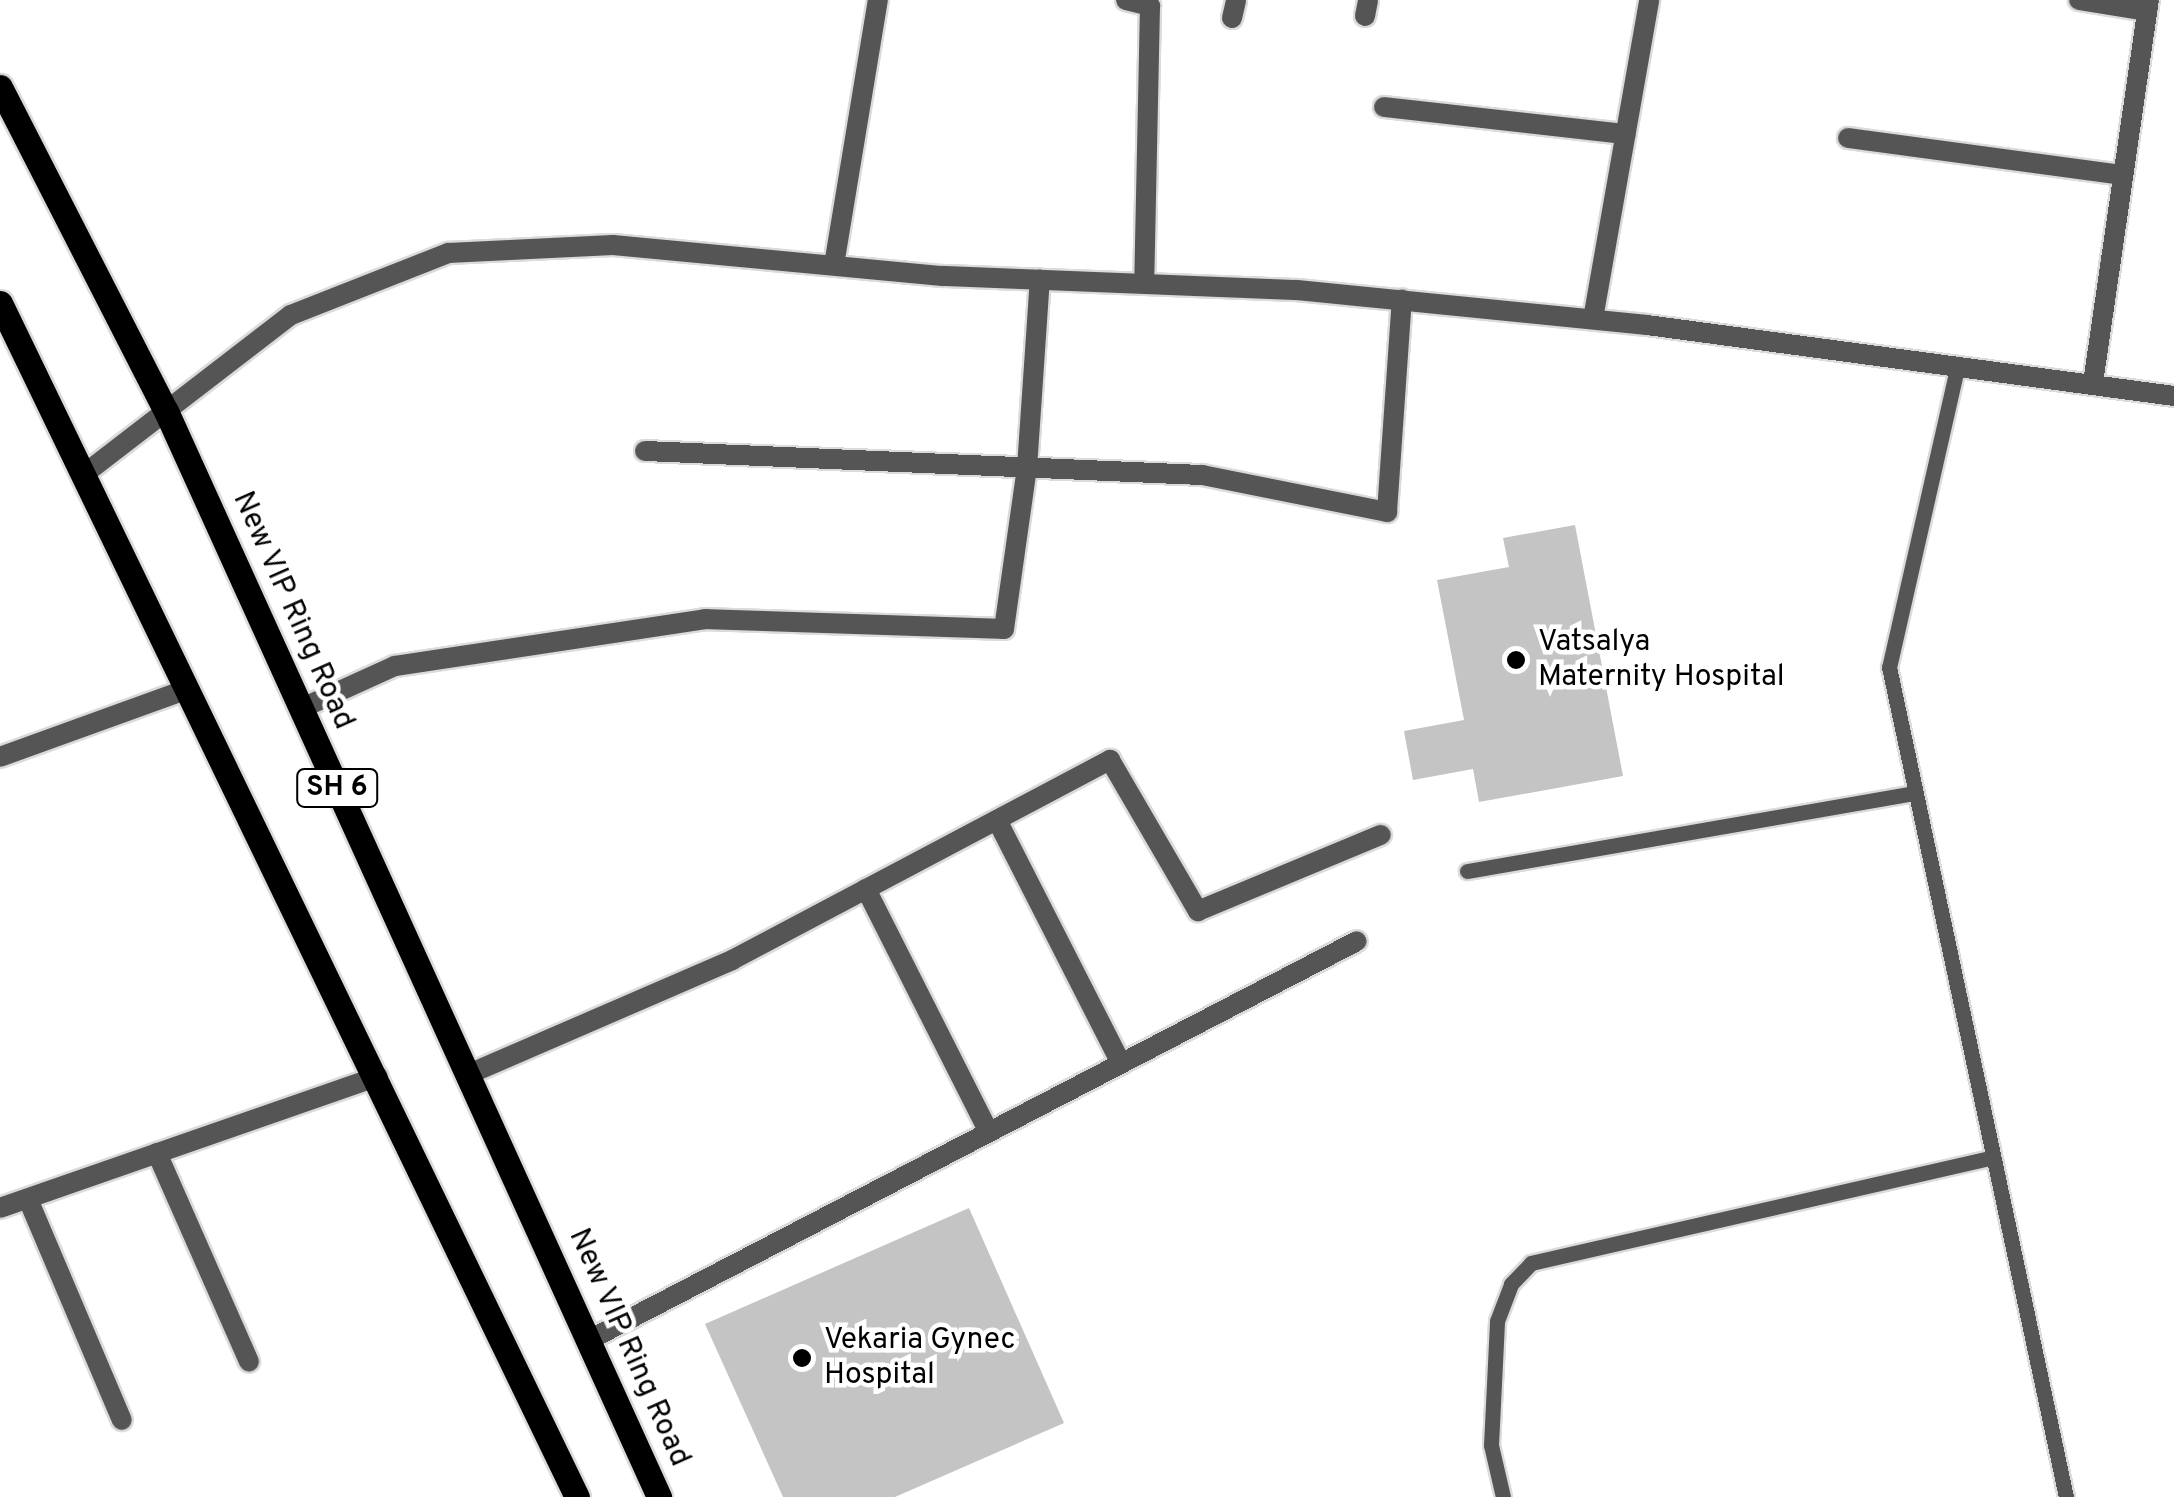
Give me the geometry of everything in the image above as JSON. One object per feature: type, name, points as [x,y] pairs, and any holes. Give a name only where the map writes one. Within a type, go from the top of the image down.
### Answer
[{"type":"main road","name":"New VIP Ring Road","points":[[0,87],[166,411],[659,1497]]},
{"type":"main road","name":"SH 6","points":[[0,303],[378,1076],[577,1497]]},
{"type":"street","points":[[834,265],[878,0]]},
{"type":"street","points":[[1126,0],[1150,6],[1144,283]]},
{"type":"street","points":[[1593,319],[1649,0]]},
{"type":"street","points":[[2079,0],[2148,6],[2092,383]]},
{"type":"street","points":[[1384,107],[1626,134]]},
{"type":"street","points":[[1848,138],[2123,174]]},
{"type":"street","points":[[84,474],[290,315],[448,253],[614,244],[834,265],[1402,300],[1958,364],[2174,396]]},
{"type":"street","points":[[300,710],[395,666],[706,619],[1004,629],[1027,468],[1040,279]]},
{"type":"street","points":[[645,451],[1202,475],[1387,512],[1402,300]]},
{"type":"street","points":[[0,757],[188,690]]},
{"type":"street","points":[[469,1074],[732,960],[1110,760],[1198,911],[1382,835]]},
{"type":"street","points":[[998,820],[1121,1064]]},
{"type":"street","points":[[866,889],[990,1132]]},
{"type":"street","points":[[588,1340],[1357,941]]},
{"type":"street","points":[[0,1208],[378,1076]]},
{"type":"street","points":[[157,1154],[249,1362]]},
{"type":"street","points":[[28,1198],[122,1420]]},
{"type":"lane","points":[[1958,364],[1890,667],[1913,792],[2066,1497]]},
{"type":"lane","points":[[1467,872],[1913,792]]},
{"type":"lane","points":[[1503,1497],[1491,1445],[1497,1321],[1510,1284],[1531,1263],[1992,1156]]},
{"type":"building","points":[[1575,525],[1623,776],[1479,802],[1473,769],[1413,780],[1404,731],[1464,720],[1437,580],[1509,567],[1503,538]]},
{"type":"building","points":[[969,1208],[1064,1423],[895,1497],[783,1497],[705,1324]]},
{"type":"place","name":"Vatsalya Maternity Hospital","points":[[1516,660]]},
{"type":"place","name":"Vekaria Gynec Hospital","points":[[802,1358]]}]
